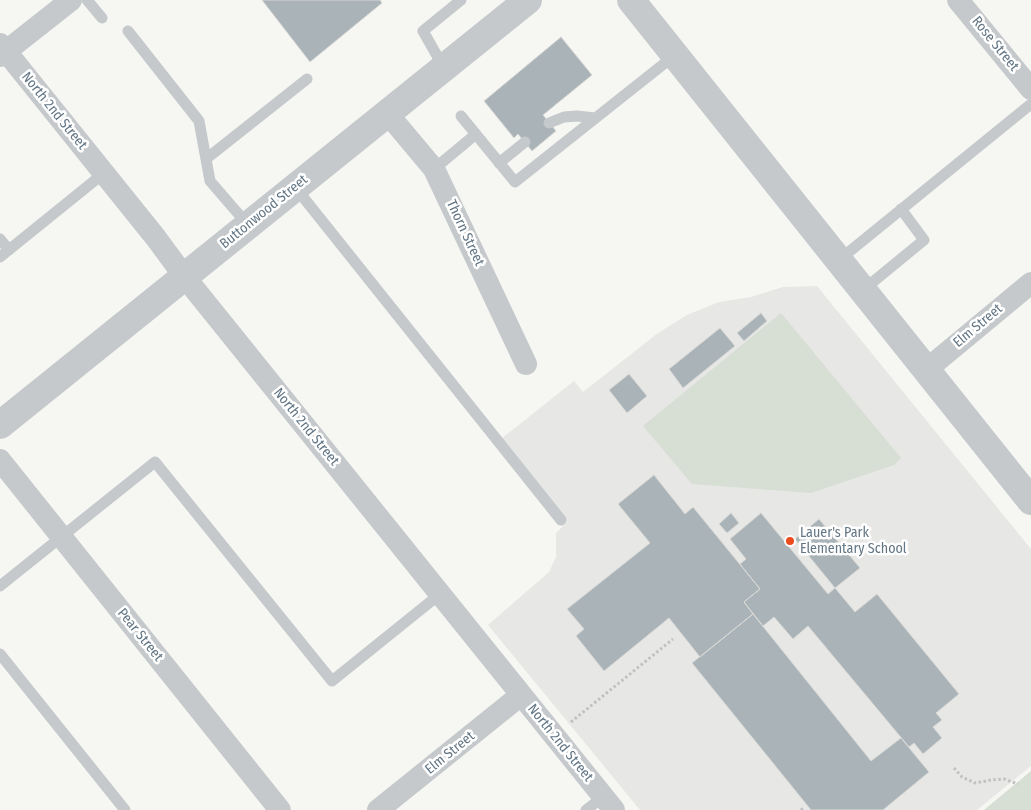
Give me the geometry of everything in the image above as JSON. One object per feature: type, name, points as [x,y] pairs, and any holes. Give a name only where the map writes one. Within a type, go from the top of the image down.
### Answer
[{"type":"street","points":[[2,50],[71,0]]},
{"type":"street","name":"Buttonwood Street","points":[[0,425],[528,0]]},
{"type":"street","points":[[631,0],[1031,501]]},
{"type":"street","name":"Rose Street","points":[[958,0],[1031,89]]},
{"type":"street","name":"North 2nd Street","points":[[2,50],[104,173],[184,276],[521,695],[601,806]]},
{"type":"street","name":"Thorn Street","points":[[387,113],[434,169],[526,364]]},
{"type":"street","name":"Elm Street","points":[[926,370],[1029,287]]},
{"type":"street","name":"Pear Street","points":[[0,460],[280,810]]},
{"type":"street","name":"Elm Street","points":[[378,810],[521,695]]},
{"type":"lane","points":[[87,0],[102,18]]},
{"type":"lane","points":[[444,68],[423,31],[456,2]]},
{"type":"lane","points":[[128,31],[199,121],[210,180],[248,225]]},
{"type":"lane","points":[[461,116],[515,182],[675,55]]},
{"type":"lane","points":[[206,159],[307,79]]},
{"type":"lane","points":[[839,260],[1031,104]]},
{"type":"lane","points":[[550,122],[564,117],[595,118]]},
{"type":"lane","points":[[434,169],[476,134]]},
{"type":"lane","points":[[499,163],[525,142]]},
{"type":"lane","points":[[0,240],[4,254],[104,173]]},
{"type":"lane","points":[[294,187],[561,520]]},
{"type":"lane","points":[[863,290],[924,240],[901,210]]},
{"type":"lane","points":[[0,586],[155,462],[332,681],[440,594]]},
{"type":"lane","points":[[0,654],[125,810]]},
{"type":"path","points":[[564,727],[673,639]]},
{"type":"path","points":[[954,768],[962,777],[976,783],[1004,779],[1018,784]]},
{"type":"shaded area","name":"Lauer's Park Elementary School","points":[[817,286],[1031,549],[1031,766],[977,810],[640,810],[488,625],[549,572],[556,557],[556,533],[567,522],[501,439],[574,381],[583,392],[658,333],[687,315],[719,302],[751,297],[783,287]]},
{"type":"shaded area","points":[[781,313],[901,458],[894,465],[811,493],[692,484],[643,426]]},
{"type":"shaded area","points":[[1031,771],[1031,810],[984,810]]},
{"type":"building","points":[[262,0],[380,0],[382,3],[310,62]]},
{"type":"building","points":[[561,37],[592,75],[543,115],[556,131],[532,151],[518,134],[514,138],[484,101]]},
{"type":"building","points":[[761,313],[767,321],[744,341],[737,333]]},
{"type":"building","points":[[720,328],[735,346],[683,388],[669,369]]},
{"type":"building","points":[[629,374],[647,396],[627,413],[609,390]]},
{"type":"building","points":[[654,475],[685,514],[693,507],[760,589],[744,602],[753,614],[700,657],[669,618],[604,671],[576,636],[584,629],[567,609],[650,543],[618,504]]},
{"type":"building","points":[[731,513],[739,523],[727,533],[719,524]]},
{"type":"building","points":[[761,513],[828,594],[835,588],[855,612],[877,594],[959,694],[936,713],[942,720],[933,727],[942,738],[923,754],[914,743],[909,747],[808,626],[793,639],[774,617],[763,626],[744,602],[760,589],[740,564],[746,559],[730,539]]},
{"type":"building","points":[[819,519],[860,568],[835,588],[795,539]]},
{"type":"building","points":[[753,614],[871,761],[901,738],[929,772],[883,810],[811,810],[692,663]]},
{"type":"place","name":"Lauer's Park Elementary School","points":[[790,541]]}]
